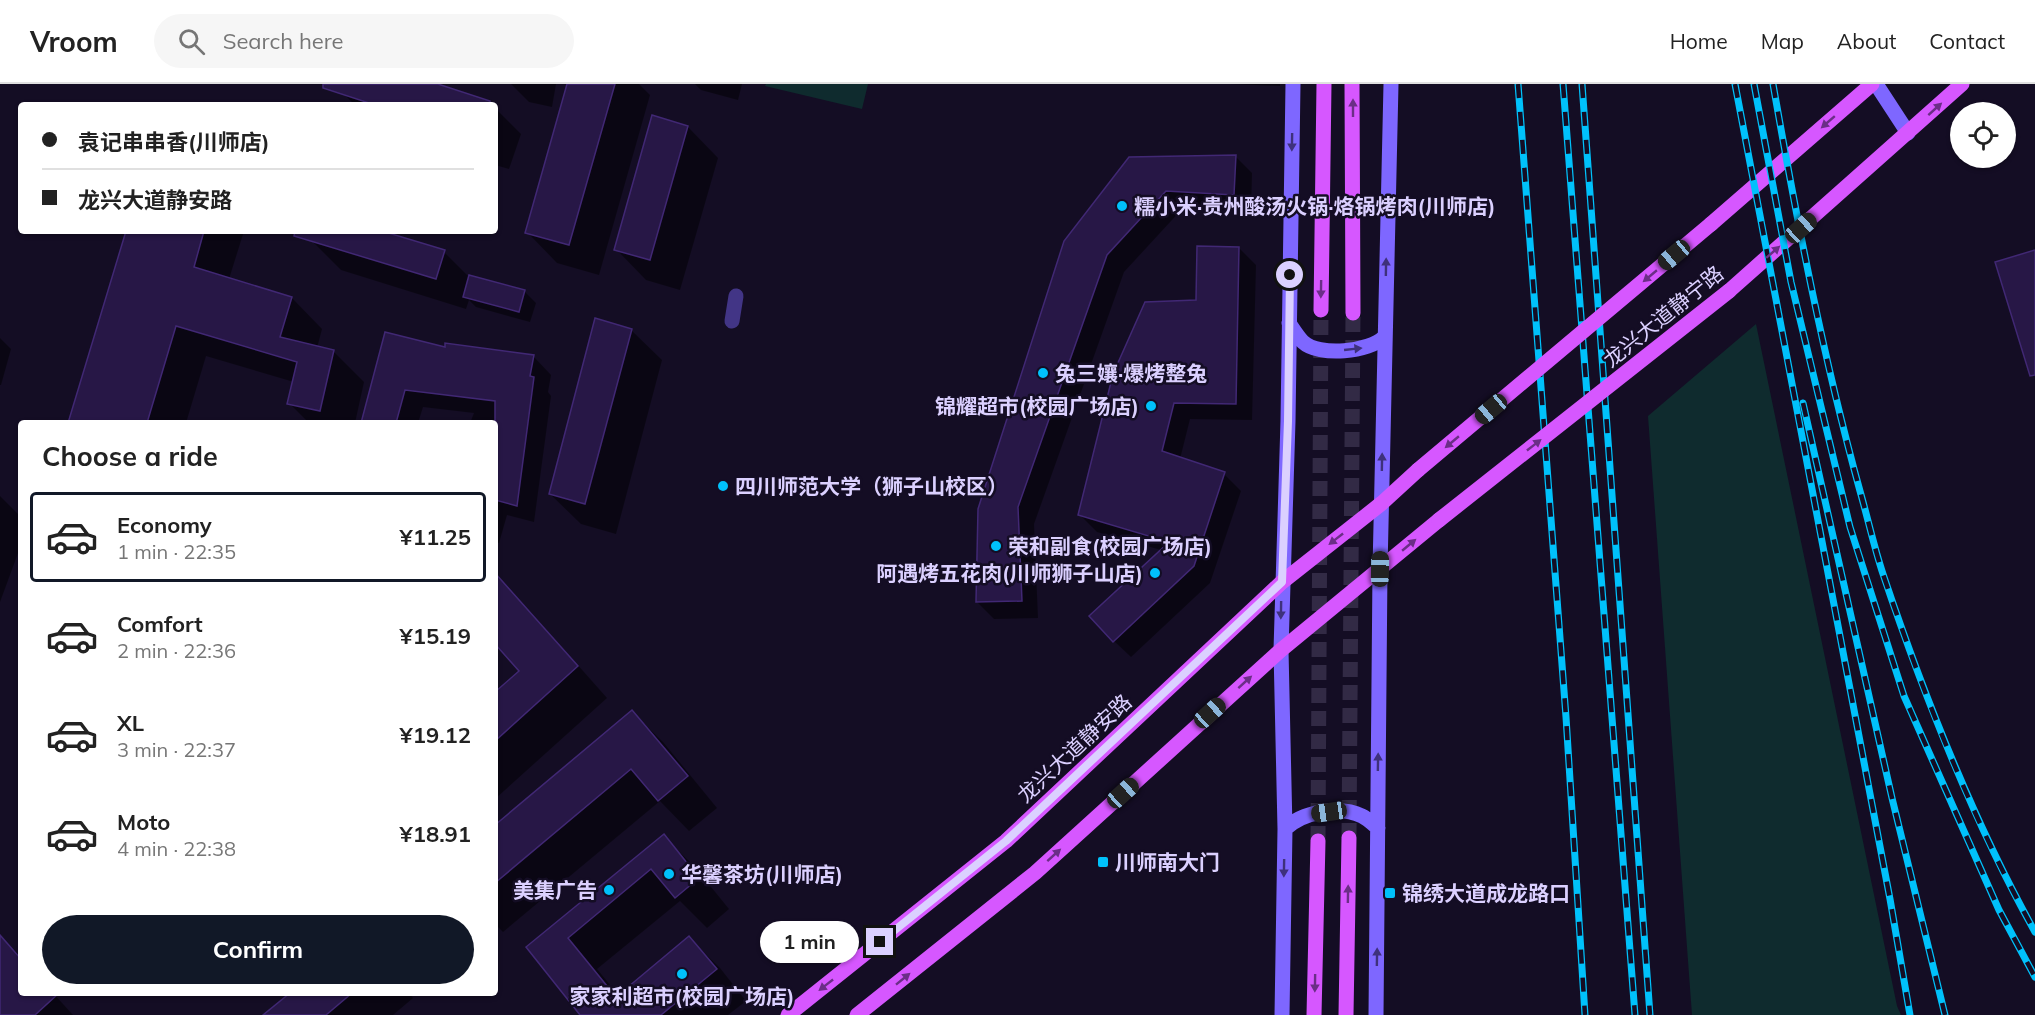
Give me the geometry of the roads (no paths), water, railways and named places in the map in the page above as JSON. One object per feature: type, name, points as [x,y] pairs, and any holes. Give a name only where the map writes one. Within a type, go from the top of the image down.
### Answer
[{"type":"main road","points":[[1282,1015],[1285,829],[1281,650],[1293,84]]},
{"type":"main road","points":[[1320,310],[1324,84]]},
{"type":"main road","points":[[1352,84],[1353,313]]},
{"type":"main road","points":[[1376,1015],[1380,569],[1391,84]]},
{"type":"main road","name":"龙兴大道静宁路","points":[[1382,503],[1872,84]]},
{"type":"main road","points":[[1876,84],[1908,133]]},
{"type":"main road","name":"龙兴大道静宁路","points":[[1380,569],[1729,291],[1962,84]]},
{"type":"main road","points":[[1289,322],[1304,343],[1315,348],[1336,351],[1362,349],[1384,337]]},
{"type":"main road","name":"龙兴大道静安路","points":[[788,1015],[1006,841],[1282,582],[1382,503]]},
{"type":"main road","points":[[857,1015],[1035,873],[1281,650],[1380,569]]},
{"type":"main road","points":[[1285,829],[1293,820],[1311,814],[1329,812],[1362,816],[1378,828]]},
{"type":"main road","points":[[1346,1015],[1349,838]]},
{"type":"main road","points":[[1314,1015],[1318,841]]},
{"type":"street","points":[[732,321],[736,296]]},
{"type":"tunnel","points":[[1318,841],[1321,310]]},
{"type":"tunnel","points":[[1349,838],[1353,313]]},
{"type":"railway","points":[[1518,84],[1566,717],[1585,1015]]},
{"type":"railway","points":[[1563,84],[1635,1015]]},
{"type":"railway","points":[[1582,84],[1650,1015]]},
{"type":"railway","points":[[1735,84],[1910,1015]]},
{"type":"railway","points":[[1754,84],[1791,282],[1850,527],[1904,696],[1999,910],[2035,977]]},
{"type":"railway","points":[[1773,84],[1801,238],[1823,339],[1880,564],[1932,711],[1990,846],[2035,932]]},
{"type":"railway","points":[[1803,403],[1892,798],[1945,1015]]},
{"type":"place","name":"糯小米·贵州酸汤火锅·烙锅烤肉(川师店)","points":[[1122,206]]},
{"type":"place","name":"兔三孃·爆烤整兔","points":[[1043,373]]},
{"type":"place","name":"锦耀超市(校园广场店)","points":[[1151,406]]},
{"type":"place","name":"四川师范大学（狮子山校区）","points":[[723,486]]},
{"type":"place","name":"荣和副食(校园广场店)","points":[[996,546]]},
{"type":"place","name":"阿遇烤五花肉(川师狮子山店)","points":[[1155,573]]},
{"type":"place","name":"川师南大门","points":[[1103,862]]},
{"type":"place","name":"华馨茶坊(川师店)","points":[[669,874]]},
{"type":"place","name":"美集广告","points":[[609,890]]},
{"type":"place","name":"锦绣大道成龙路口","points":[[1390,893]]},
{"type":"place","name":"家家利超市(校园广场店)","points":[[682,974]]}]
